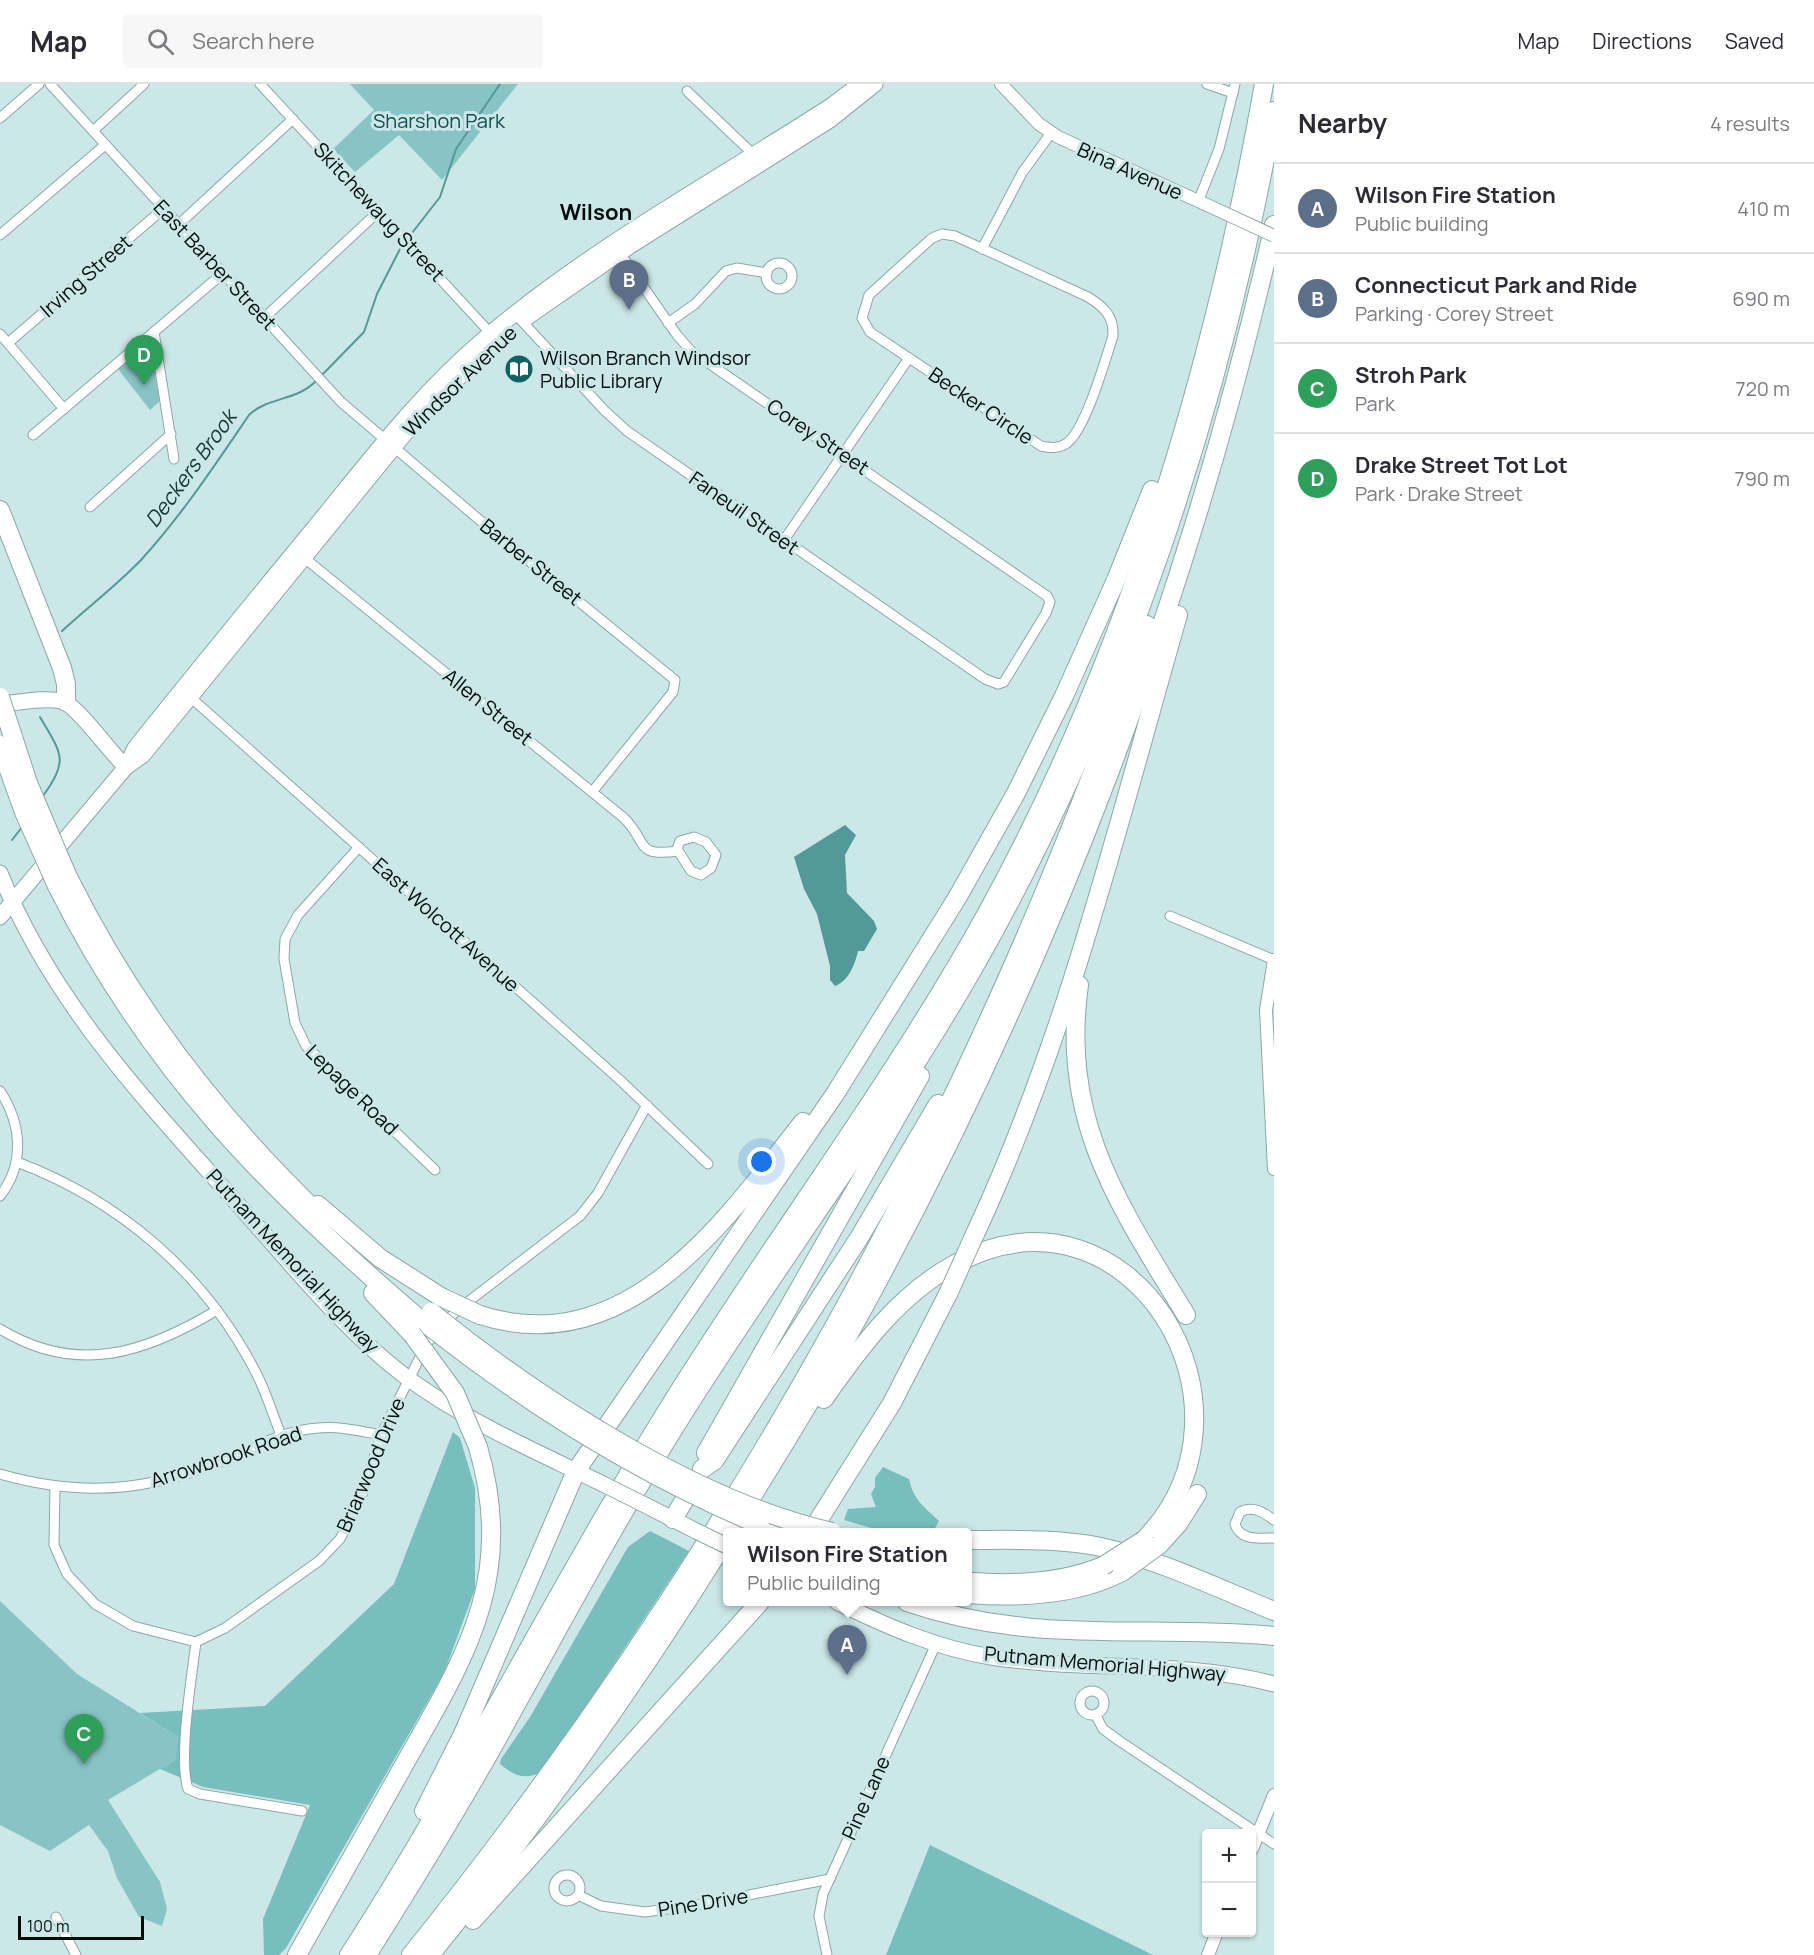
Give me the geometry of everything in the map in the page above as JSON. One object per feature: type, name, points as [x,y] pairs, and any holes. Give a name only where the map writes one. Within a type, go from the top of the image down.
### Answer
[{"type":"highway","points":[[349,1955],[450,1790],[644,1447],[740,1296],[906,1049],[987,912],[1054,778],[1107,653],[1145,549],[1192,400],[1237,218],[1264,84]]},
{"type":"highway","points":[[367,1955],[464,1797],[662,1447],[911,1070],[994,930],[1045,832],[1081,754],[1126,646],[1160,551],[1220,353],[1252,220],[1274,111]]},
{"type":"highway","points":[[411,1955],[497,1846],[592,1716],[674,1593],[773,1435],[850,1301],[929,1149],[1012,972],[1054,873],[1133,663],[1176,535],[1232,341],[1274,154]]},
{"type":"highway","points":[[733,1528],[781,1450],[885,1268],[1010,1014],[1072,868],[1126,727],[1192,531],[1241,362],[1274,225]]},
{"type":"highway","points":[[376,1912],[397,1862],[463,1734],[576,1471],[828,1103],[978,862],[1051,723],[1104,608],[1167,454],[1192,400]]},
{"type":"highway","points":[[0,510],[62,668],[66,684],[66,702]]},
{"type":"highway","points":[[812,1528],[887,1412],[948,1294],[1037,1082],[1092,915],[1190,572],[1192,531]]},
{"type":"highway","points":[[0,697],[62,881]]},
{"type":"highway","points":[[0,744],[24,812],[62,881],[157,1027],[280,1184],[427,1316],[597,1427],[697,1482],[771,1527]]},
{"type":"highway","points":[[702,1469],[714,1461],[892,1185],[962,1060],[1054,873]]},
{"type":"highway","points":[[1092,915],[1079,986],[1075,1026],[1077,1074],[1084,1117],[1096,1155],[1113,1193],[1193,1328]]},
{"type":"highway","points":[[673,1519],[702,1469],[705,1455],[979,968],[994,930]]},
{"type":"highway","points":[[427,1316],[480,1315],[531,1324],[574,1321],[622,1303],[664,1276],[699,1245],[770,1162],[898,993]]},
{"type":"highway","points":[[280,1184],[351,1244],[427,1316],[455,1394],[478,1447],[487,1483],[491,1530],[488,1579],[477,1624],[454,1675],[297,1955]]},
{"type":"highway","points":[[781,1450],[806,1424],[875,1332],[910,1296],[938,1275],[970,1257],[1004,1246],[1042,1244],[1095,1255],[1124,1269],[1154,1293],[1184,1333],[1200,1375],[1204,1426],[1196,1466],[1176,1505],[1151,1542],[1103,1566],[1047,1580],[972,1581]]},
{"type":"highway","points":[[972,1593],[1014,1595],[1062,1591],[1091,1585],[1122,1572],[1151,1542],[1184,1515],[1204,1477]]},
{"type":"highway","points":[[972,1540],[1053,1541],[1100,1547],[1152,1562],[1274,1611]]},
{"type":"highway","points":[[432,1955],[591,1744],[723,1544]]},
{"type":"highway","points":[[432,1955],[468,1925],[756,1606]]},
{"type":"highway","points":[[922,1606],[980,1622],[1044,1630],[1274,1636]]},
{"type":"main road","name":"Windsor Avenue","points":[[617,248],[796,135],[860,84]]},
{"type":"main road","name":"Windsor Avenue","points":[[0,917],[126,767],[143,755],[186,693],[390,443],[435,400],[494,337],[518,317],[754,155],[844,111],[875,84]]},
{"type":"main road","points":[[0,704],[50,700],[66,702],[77,709],[103,745],[126,767]]},
{"type":"main road","name":"Putnam Memorial Highway","points":[[0,873],[12,903],[59,988],[115,1065],[340,1318],[408,1378],[470,1418],[723,1544]]},
{"type":"main road","name":"Putnam Memorial Highway","points":[[845,1606],[876,1621],[936,1644],[1012,1660],[1192,1669],[1274,1683]]},
{"type":"street","points":[[0,118],[39,84]]},
{"type":"street","name":"East Barber Street","points":[[51,84],[318,377],[349,409],[390,443]]},
{"type":"street","points":[[93,131],[144,84]]},
{"type":"street","name":"Skitchewaug Street","points":[[260,84],[494,337]]},
{"type":"street","name":"Bina Avenue","points":[[1001,84],[1051,133],[1274,236]]},
{"type":"street","points":[[1198,202],[1219,149],[1234,88],[1207,84]]},
{"type":"street","points":[[687,91],[754,155]]},
{"type":"street","points":[[178,225],[293,119]]},
{"type":"street","points":[[982,249],[1022,173],[1051,133]]},
{"type":"street","points":[[0,235],[105,145]]},
{"type":"street","name":"Irving Street","points":[[8,343],[163,209]]},
{"type":"street","points":[[263,318],[378,212]]},
{"type":"street","name":"Becker Circle","points":[[942,234],[955,236],[982,249],[1088,297],[1106,308],[1114,325],[1110,347],[1075,435],[1056,449],[1041,446],[870,332],[862,318],[869,295],[932,238],[942,234]]},
{"type":"street","name":"Corey Street","points":[[617,248],[668,323],[691,351],[1043,592],[1050,602],[1046,613],[1009,677],[998,684]]},
{"type":"street","points":[[668,323],[695,304],[726,270],[737,268],[767,273]]},
{"type":"street","points":[[33,435],[222,274]]},
{"type":"street","name":"Faneuil Street","points":[[518,317],[603,410],[627,431],[985,679],[998,684]]},
{"type":"street","points":[[154,332],[174,459]]},
{"type":"street","points":[[0,334],[64,409]]},
{"type":"street","points":[[784,540],[909,358]]},
{"type":"street","points":[[90,507],[171,434]]},
{"type":"street","name":"Barber Street","points":[[390,443],[496,534],[659,666],[676,684],[674,692],[592,792]]},
{"type":"street","name":"Allen Street","points":[[300,554],[628,822],[648,852],[655,854],[678,850]]},
{"type":"street","name":"East Wolcott Avenue","points":[[186,693],[647,1105],[708,1164]]},
{"type":"street","points":[[697,838],[711,846],[716,858],[708,871],[696,874],[678,850],[680,841],[697,838]]},
{"type":"street","name":"Lepage Road","points":[[359,847],[288,930],[284,959],[295,1023],[306,1046],[435,1170]]},
{"type":"street","points":[[1170,916],[1274,960],[1266,1011],[1274,1169]]},
{"type":"street","points":[[0,1091],[15,1122],[18,1141],[17,1162],[8,1186],[0,1196]]},
{"type":"street","name":"Briarwood Drive","points":[[196,1642],[225,1628],[328,1553],[351,1521],[381,1435],[427,1343],[445,1320],[558,1235],[584,1211],[598,1193],[647,1105]]},
{"type":"street","points":[[17,1162],[51,1174],[131,1222],[168,1255],[218,1310],[255,1369],[281,1435]]},
{"type":"street","points":[[0,1329],[20,1341],[51,1350],[83,1355],[117,1353],[147,1346],[178,1333],[218,1310]]},
{"type":"street","name":"Arrowbrook Road","points":[[0,1474],[55,1486],[103,1488],[154,1482],[219,1463],[281,1435],[316,1428],[340,1428],[381,1435]]},
{"type":"street","points":[[55,1486],[54,1545],[67,1574],[78,1588],[95,1604],[133,1626],[196,1642],[186,1747],[188,1789],[200,1794],[303,1811]]},
{"type":"street","points":[[1274,1520],[1259,1511],[1248,1508],[1239,1512],[1234,1524],[1239,1533],[1245,1536],[1274,1538]]},
{"type":"street","name":"Pine Lane","points":[[827,1955],[819,1913],[830,1879],[936,1644]]},
{"type":"street","points":[[1095,1714],[1104,1729],[1118,1740],[1274,1844]]},
{"type":"street","points":[[1256,1837],[1274,1796]]},
{"type":"street","name":"Pine Drive","points":[[578,1895],[601,1906],[645,1912],[703,1904],[830,1879]]},
{"type":"street","points":[[56,1917],[76,1955]]},
{"type":"street","points":[[1208,1955],[1215,1937]]},
{"type":"green space","name":"Sharshon Park","points":[[350,84],[518,84],[442,180],[399,135],[355,172],[333,149],[374,110]]},
{"type":"green space","points":[[143,347],[150,349],[160,401],[150,410],[118,369]]},
{"type":"green space","points":[[0,1601],[77,1674],[178,1737],[175,1760],[108,1800],[160,1882],[167,1909],[162,1926],[139,1917],[117,1878],[108,1851],[89,1825],[50,1851],[0,1825]]},
{"type":"shaded area","points":[[845,825],[856,835],[845,855],[847,893],[874,921],[877,929],[864,951],[858,951],[848,976],[835,986],[830,980],[830,966],[817,914],[804,889],[794,857]]},
{"type":"shaded area","points":[[453,1432],[460,1438],[475,1488],[475,1589],[444,1673],[286,1948],[279,1955],[264,1955],[263,1919],[310,1805],[203,1787],[160,1769],[175,1760],[178,1737],[140,1713],[265,1706],[394,1584]]},
{"type":"shaded area","points":[[883,1467],[909,1479],[917,1498],[939,1521],[935,1528],[871,1528],[844,1520],[848,1509],[876,1507],[871,1494],[875,1487],[875,1478]]},
{"type":"shaded area","points":[[650,1531],[689,1551],[543,1771],[531,1776],[520,1776],[510,1772],[500,1764],[501,1759],[530,1717],[628,1547]]},
{"type":"shaded area","points":[[930,1845],[1153,1955],[886,1955]]},
{"type":"waterway","name":"Deckers Brook","points":[[412,233],[440,197],[456,149],[500,84]]},
{"type":"waterway","name":"Deckers Brook","points":[[321,376],[364,332],[377,294],[401,247]]},
{"type":"waterway","name":"Deckers Brook","points":[[62,631],[122,579],[156,543],[198,489],[249,415],[265,405],[300,392],[317,380]]},
{"type":"waterway","name":"Deckers Brook","points":[[40,717],[60,757],[57,773],[43,796]]},
{"type":"waterway","name":"Deckers Brook","points":[[12,840],[23,826]]},
{"type":"place","name":"Connecticut Park and Ride","points":[[629,310]]},
{"type":"place","name":"Wilson Branch Windsor Public Library","points":[[519,369]]},
{"type":"place","name":"Drake Street Tot Lot","points":[[144,385]]},
{"type":"place","name":"Wilson Fire Station","points":[[847,1675]]},
{"type":"place","name":"Stroh Park","points":[[84,1764]]},
{"type":"district","name":"Wilson","points":[[596,212]]}]
